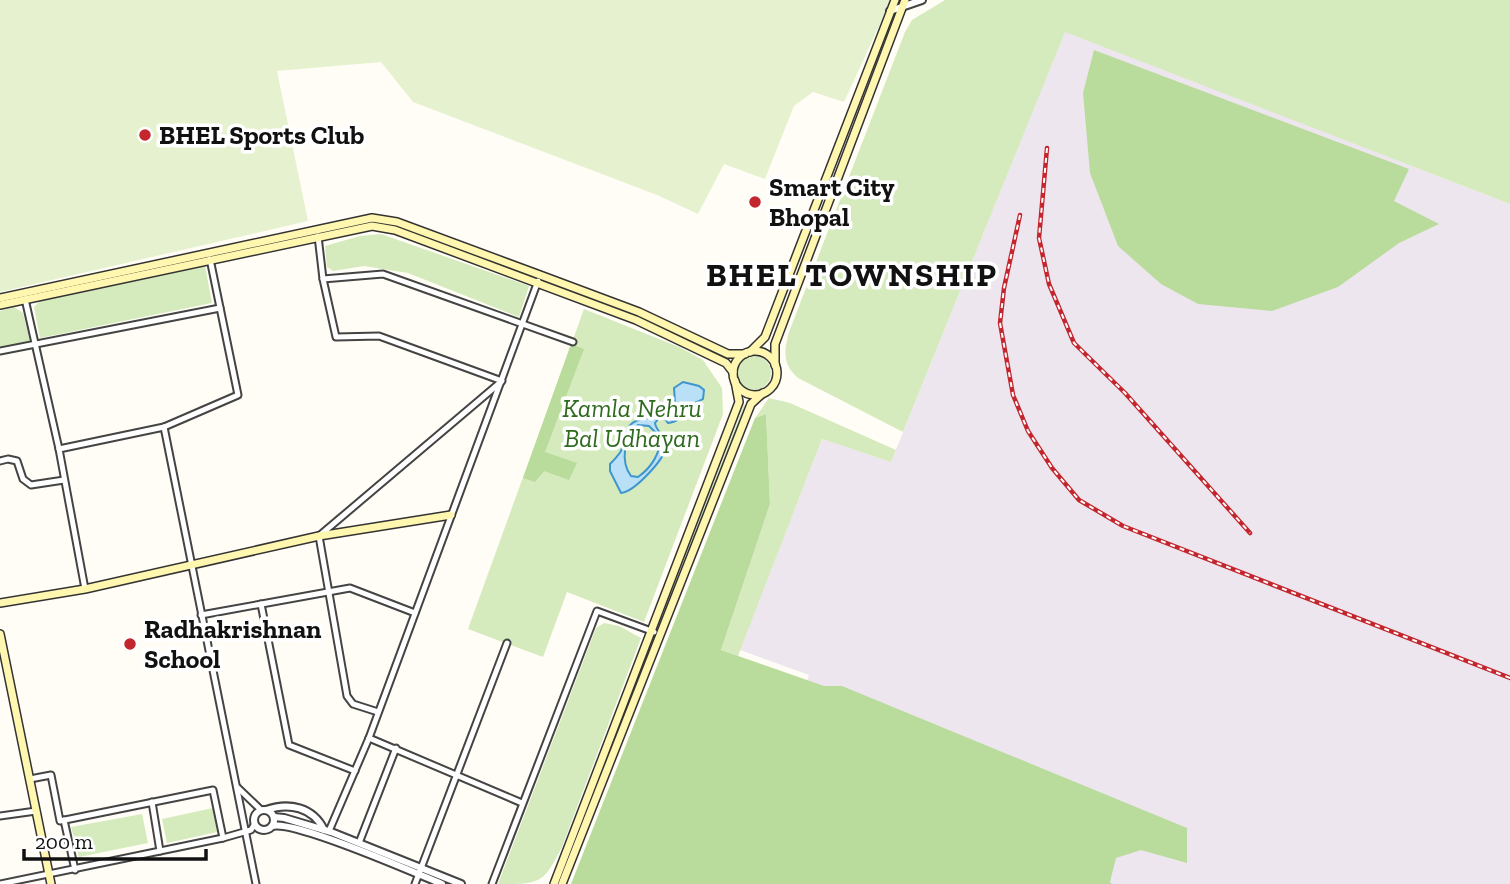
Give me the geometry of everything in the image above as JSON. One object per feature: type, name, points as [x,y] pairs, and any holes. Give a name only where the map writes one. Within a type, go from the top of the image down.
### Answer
[{"type":"main road","points":[[558,882],[739,402],[734,377],[735,365],[765,337],[895,0]]},
{"type":"main road","points":[[558,882],[661,635],[751,404],[774,384],[777,373],[775,344],[903,4]]},
{"type":"main road","points":[[317,234],[372,218],[397,222],[639,312],[726,363],[743,391],[750,394],[763,393]]},
{"type":"main road","points":[[0,298],[25,296],[317,234],[372,226],[395,230],[728,354],[762,352],[768,355],[775,365]]},
{"type":"main road","points":[[0,305],[25,296]]},
{"type":"main road","points":[[0,603],[85,589],[319,536],[451,514]]},
{"type":"main road","points":[[0,634],[3,665],[51,884]]},
{"type":"main road","points":[[548,884],[558,882]]},
{"type":"street","points":[[890,11],[903,4],[922,0]]},
{"type":"street","points":[[317,234],[323,279],[337,337],[379,336],[502,381]]},
{"type":"street","points":[[59,449],[164,427],[238,395],[210,257]]},
{"type":"street","points":[[323,279],[383,274],[573,342]]},
{"type":"street","points":[[327,831],[369,738],[540,275]]},
{"type":"street","points":[[25,296],[59,449],[85,589]]},
{"type":"street","points":[[0,352],[220,308]]},
{"type":"street","points":[[378,712],[353,704],[346,696],[319,536],[502,381]]},
{"type":"street","points":[[164,427],[256,884]]},
{"type":"street","points":[[0,461],[17,461],[23,480],[31,485],[64,480]]},
{"type":"street","points":[[201,615],[350,589],[415,613]]},
{"type":"street","points":[[261,604],[289,745],[355,771]]},
{"type":"street","points":[[492,884],[597,611],[661,635]]},
{"type":"street","points":[[415,884],[507,643]]},
{"type":"street","points":[[369,738],[522,803]]},
{"type":"street","points":[[359,843],[396,748]]},
{"type":"street","points":[[30,779],[51,775],[60,821],[213,790],[223,838]]},
{"type":"street","points":[[237,788],[274,817],[327,831],[359,843],[442,884]]},
{"type":"street","points":[[152,802],[160,851]]},
{"type":"street","points":[[0,884],[251,831],[254,816],[264,810],[286,806],[314,815],[327,831]]},
{"type":"street","points":[[0,816],[36,811]]},
{"type":"street","points":[[272,826],[274,817]]},
{"type":"street","points":[[64,820],[75,870]]},
{"type":"street","points":[[254,825],[263,830],[283,825],[461,884]]},
{"type":"shaded area","points":[[1065,31],[1510,204],[1510,884],[729,884],[809,675],[740,650],[822,439],[891,462]]},
{"type":"green space","name":"BHEL Sports Club","points":[[0,0],[891,0],[844,102],[813,92],[794,106],[765,179],[724,164],[698,214],[657,195],[413,102],[381,62],[277,71],[308,221],[0,292]]},
{"type":"green space","points":[[945,0],[1510,0],[1510,204],[1065,32],[903,432],[798,378],[789,368],[785,351],[789,332],[905,32],[912,20]]},
{"type":"green space","points":[[1094,50],[1409,169],[1394,201],[1439,224],[1399,243],[1338,287],[1272,311],[1198,304],[1161,284],[1118,246],[1090,173],[1083,93]]},
{"type":"green space","points":[[381,234],[529,286],[519,317],[408,273],[364,266],[333,271],[327,267],[325,246],[360,236]]},
{"type":"green space","points":[[205,266],[212,303],[40,338],[34,307],[40,301]]},
{"type":"green space","points":[[14,307],[23,313],[30,341],[0,348],[0,311]]},
{"type":"green space","name":"Kamla Nehru Bal Udhayan","points":[[584,309],[679,347],[703,360],[722,388],[723,414],[644,622],[567,592],[543,657],[468,629]]},
{"type":"green space","points":[[571,344],[584,349],[545,452],[577,463],[569,480],[544,471],[535,482],[523,478]]},
{"type":"green space","points":[[754,356],[766,361],[771,373],[766,385],[754,390],[742,385],[737,373],[742,361]]},
{"type":"green space","points":[[769,398],[790,403],[896,450],[891,462],[822,439],[738,656],[721,650],[770,504],[766,414],[755,418]]},
{"type":"green space","points":[[744,405],[746,406],[660,626],[658,625]]},
{"type":"green space","points":[[766,414],[770,504],[721,650],[824,686],[842,686],[1187,828],[1187,863],[1141,850],[1116,858],[1110,882],[1112,884],[571,884],[755,418]]},
{"type":"green space","points":[[604,623],[619,626],[641,638],[562,847],[545,875],[539,879],[532,882],[498,884],[596,628]]},
{"type":"green space","points":[[213,808],[217,832],[167,843],[162,819]]},
{"type":"green space","points":[[142,814],[148,843],[79,857],[71,827]]},
{"type":"water","points":[[683,382],[704,390],[703,399],[688,407],[678,420],[668,423],[662,415],[675,403],[674,388]]},
{"type":"water","points":[[658,415],[655,423],[666,443],[664,453],[640,481],[621,493],[610,471],[610,464],[621,451],[629,426],[636,421]],"holes":[[[638,425],[649,426],[660,437],[657,454],[643,473],[638,477],[631,476],[625,463],[629,436]]]},
{"type":"railway","points":[[1047,148],[1039,238],[1049,284],[1074,343],[1125,393],[1250,533]]},
{"type":"railway","points":[[1020,215],[1004,288],[1000,323],[1013,395],[1028,431],[1052,468],[1079,500],[1123,526],[1510,678]]},
{"type":"place","name":"BHEL Sports Club","points":[[145,135]]},
{"type":"place","name":"Smart City Bhopal","points":[[755,202]]},
{"type":"place","name":"Radhakrishnan School","points":[[130,644]]},
{"type":"district","name":"BHEL TOWNSHIP","points":[[852,274]]}]
